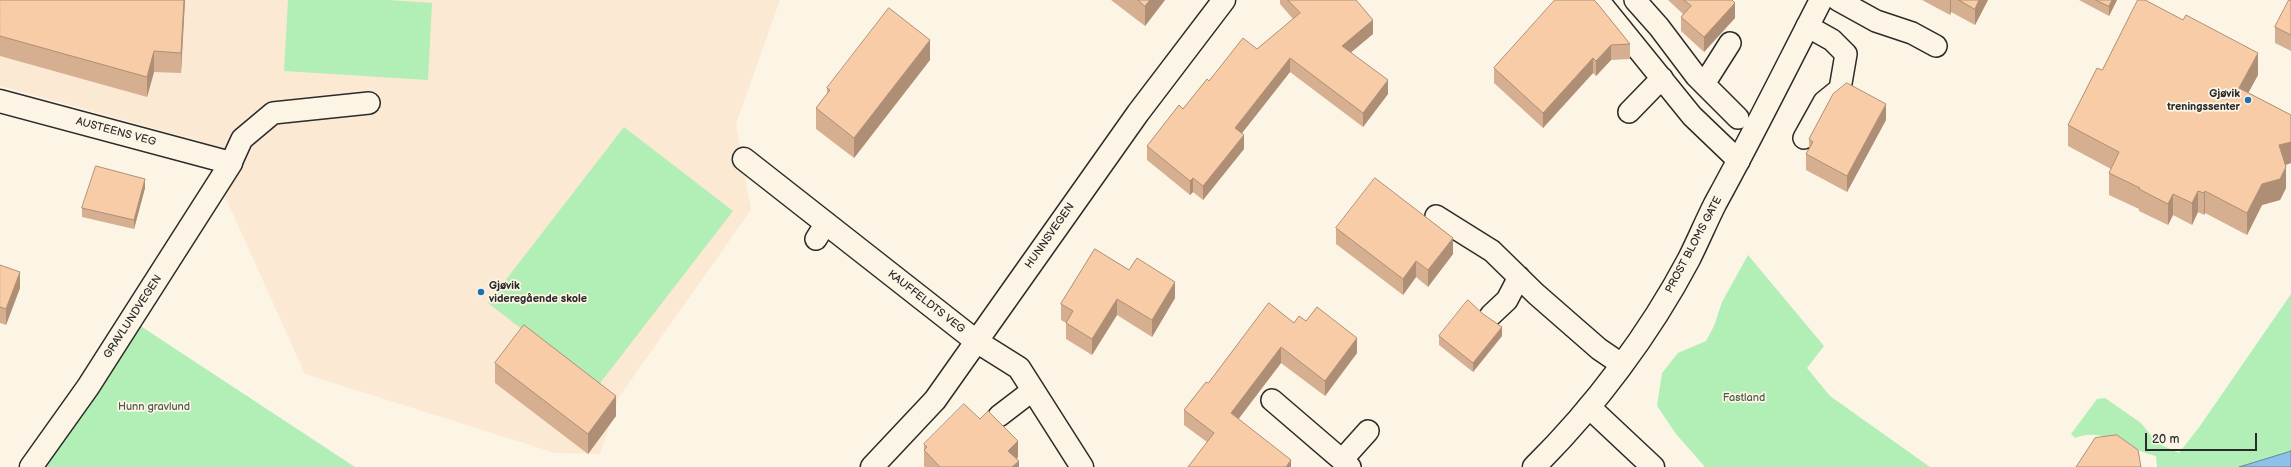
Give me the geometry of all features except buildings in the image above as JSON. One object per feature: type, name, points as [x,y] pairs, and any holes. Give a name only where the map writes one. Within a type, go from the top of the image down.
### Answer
[{"type":"street","name":"HUNNSVEGEN","points":[[872,467],[935,400],[1138,113],[1224,0]]},
{"type":"street","name":"PROST BLOMS GATE","points":[[1534,467],[1589,407],[1659,310],[1689,260],[1714,206],[1739,161],[1821,0]]},
{"type":"street","name":"AUSTEENS VEG","points":[[0,101],[231,163]]},
{"type":"street","name":"KAUFFELDTS VEG","points":[[744,159],[821,231],[976,341],[1018,368],[1082,467]]},
{"type":"street","name":"GRAVLUNDVEGEN","points":[[31,467],[88,388],[231,163]]},
{"type":"street","points":[[1589,407],[1653,467]]},
{"type":"lane","points":[[1598,0],[1692,116],[1739,161]]},
{"type":"lane","points":[[1635,0],[1704,84],[1738,118]]},
{"type":"lane","points":[[1838,0],[1876,21],[1912,33],[1936,46]]},
{"type":"lane","points":[[1804,138],[1824,102],[1840,89],[1846,54],[1832,40],[1808,26]]},
{"type":"lane","points":[[1704,84],[1730,43]]},
{"type":"lane","points":[[1629,112],[1662,78]]},
{"type":"lane","points":[[231,163],[242,139],[273,113],[369,103]]},
{"type":"lane","points":[[1436,216],[1492,251],[1599,349],[1621,364]]},
{"type":"lane","points":[[1491,315],[1506,300],[1519,277]]},
{"type":"lane","points":[[999,416],[1033,390]]},
{"type":"lane","points":[[1272,400],[1346,463],[1368,431]]},
{"type":"shaded area","name":"Gjøvik videregående skole","points":[[0,0],[780,0],[736,124],[751,210],[619,397],[600,454],[555,453],[305,374],[200,141],[0,86]]},
{"type":"green space","points":[[288,0],[388,0],[432,3],[428,80],[284,71]]},
{"type":"green space","points":[[624,127],[733,211],[597,387],[488,303]]},
{"type":"green space","name":"Fastland","points":[[1748,255],[1824,346],[1807,368],[1830,396],[1930,467],[1705,467],[1676,434],[1657,406],[1662,373],[1678,353],[1706,341],[1714,326],[1722,302]]},
{"type":"green space","points":[[2291,294],[2291,467],[2157,467],[2156,456],[2116,440],[2096,435],[2085,435],[2075,438],[2071,434],[2097,399],[2105,398],[2141,423],[2157,443],[2179,453],[2200,426]]},
{"type":"green space","name":"Hunn gravlund","points":[[136,323],[355,467],[42,467]]},
{"type":"water","points":[[2291,451],[2291,467],[2239,467],[2288,452]]},
{"type":"place","name":"Gjøvik treningssenter","points":[[2248,100]]},
{"type":"place","name":"Gjøvik videregående skole","points":[[481,292]]}]
